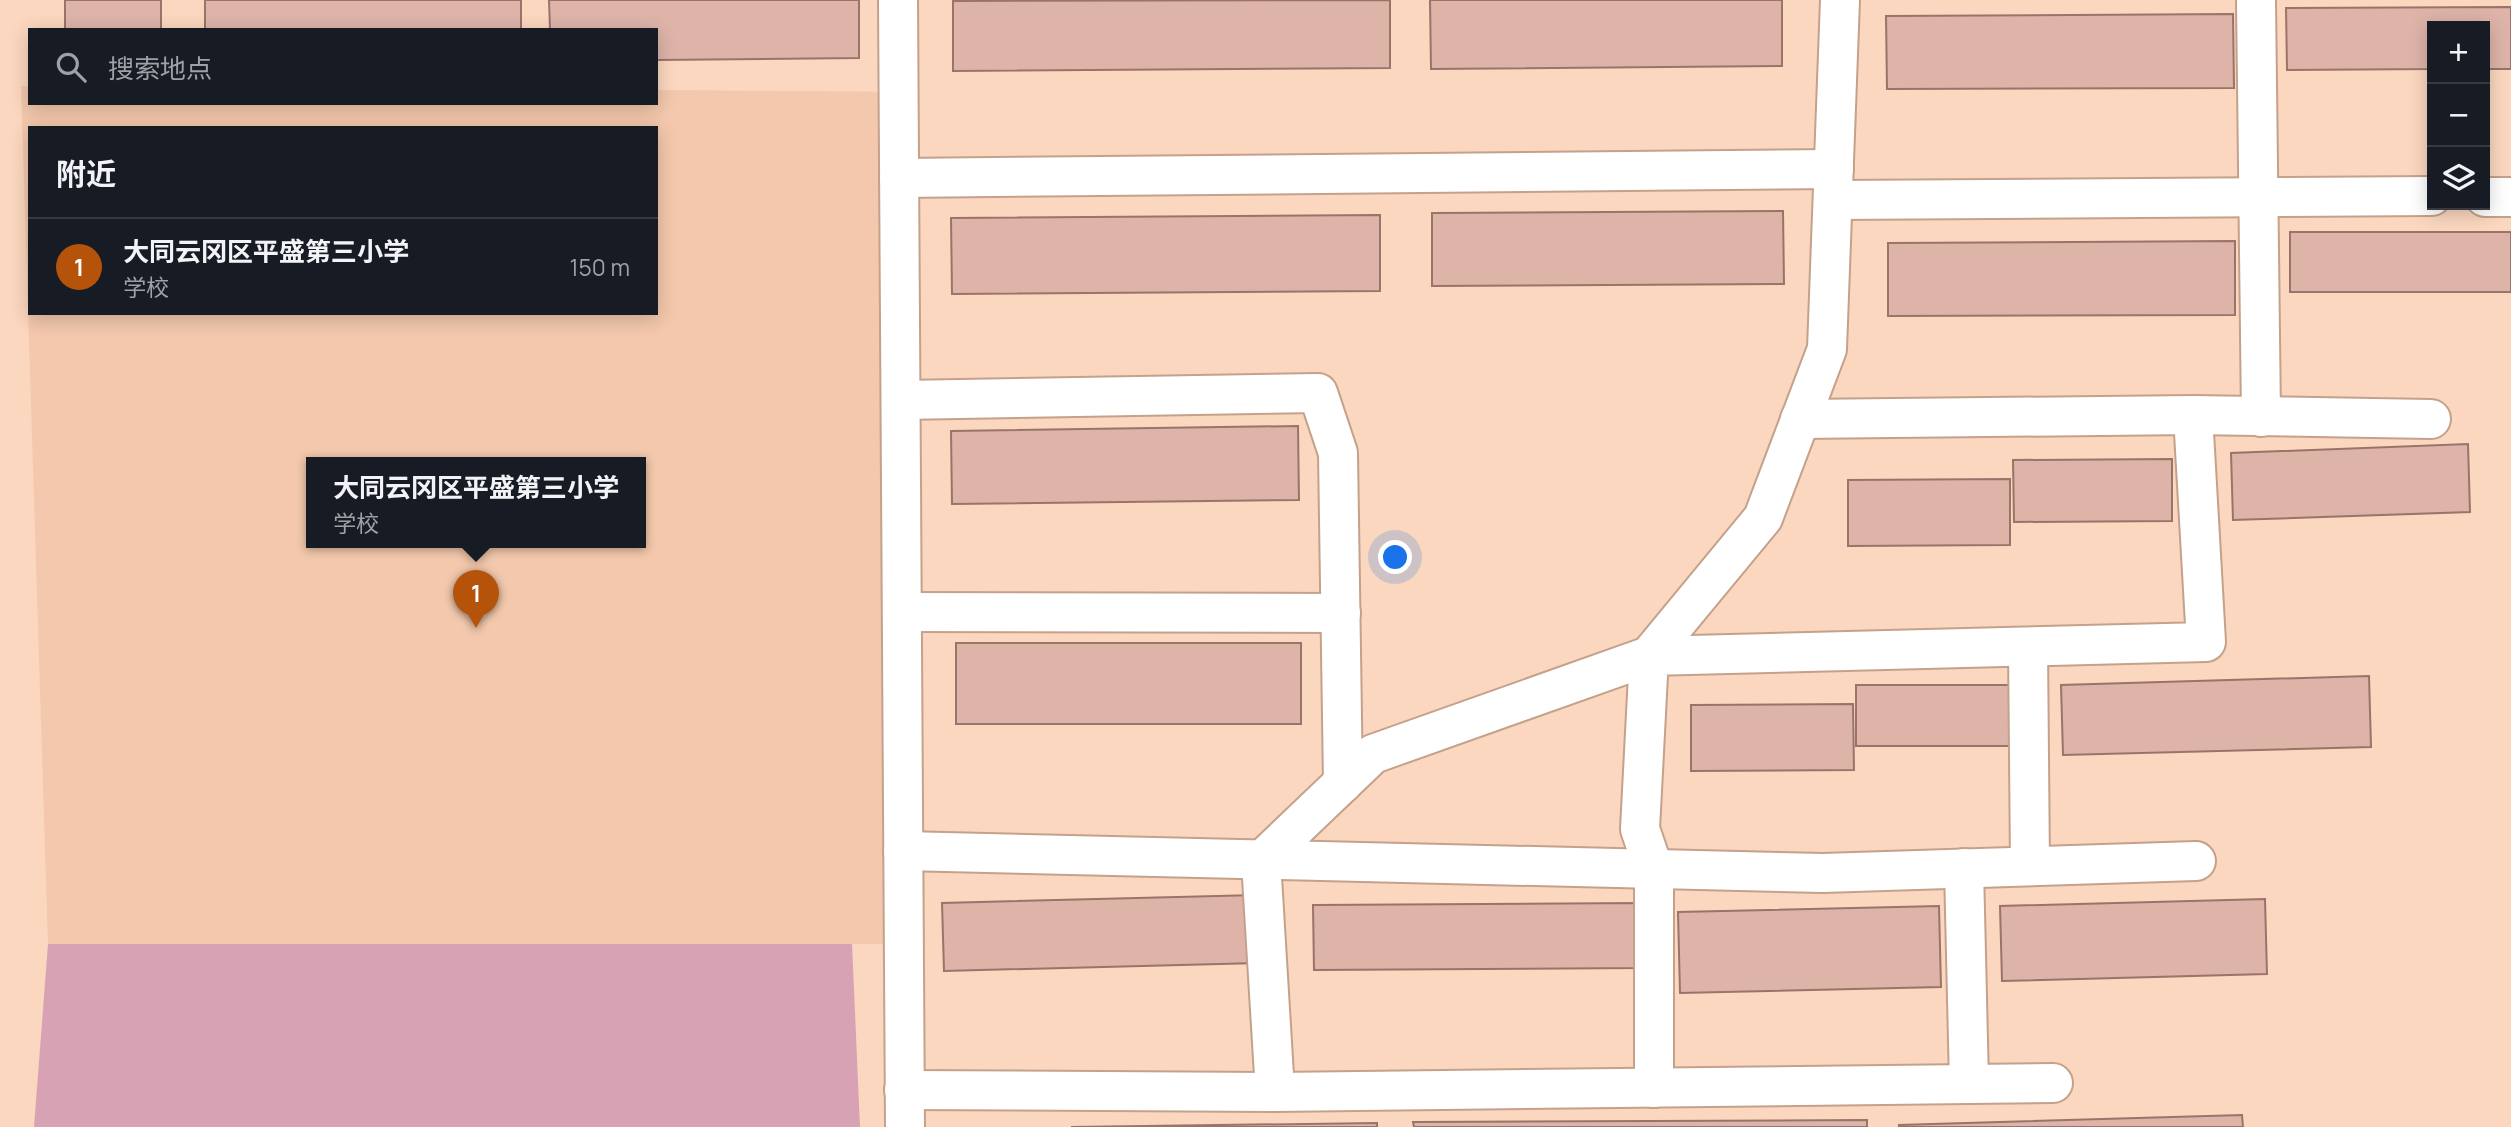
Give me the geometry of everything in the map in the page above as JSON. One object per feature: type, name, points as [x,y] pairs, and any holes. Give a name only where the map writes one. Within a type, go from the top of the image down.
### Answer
[{"type":"lane","points":[[898,0],[904,1109],[1275,1091],[2053,1083]]},
{"type":"lane","points":[[1654,1087],[1654,870],[1640,828],[1649,656],[1763,518],[1827,349],[1840,0]]},
{"type":"lane","points":[[2256,0],[2261,417]]},
{"type":"lane","points":[[899,178],[1833,185],[2259,195],[2427,196]]},
{"type":"lane","points":[[2490,197],[2511,197]]},
{"type":"lane","points":[[901,400],[1318,393],[1338,453],[1343,783]]},
{"type":"lane","points":[[1800,419],[2193,415],[2431,419]]},
{"type":"lane","points":[[1275,1091],[1261,862],[1373,754],[1649,656],[2206,642],[2193,415]]},
{"type":"lane","points":[[902,612],[1341,613]]},
{"type":"lane","points":[[2028,647],[2030,866]]},
{"type":"lane","points":[[903,851],[1261,862],[1823,873],[2196,861]]},
{"type":"lane","points":[[1964,868],[1969,1084]]},
{"type":"shaded area","points":[[21,86],[28,86],[28,105],[658,105],[658,90],[914,92],[913,944],[48,944],[28,315],[658,315],[658,126],[28,126],[28,308]]},
{"type":"shaded area","points":[[48,944],[852,944],[860,1127],[34,1127]]},
{"type":"building","points":[[65,0],[161,0],[161,28],[65,28]]},
{"type":"building","points":[[205,0],[521,0],[521,28],[205,28]]},
{"type":"building","points":[[549,0],[859,0],[859,58],[658,60],[658,28],[550,28]]},
{"type":"building","points":[[1390,0],[1390,68],[953,71],[953,1]]},
{"type":"building","points":[[1430,0],[1782,0],[1782,66],[1431,69]]},
{"type":"building","points":[[2511,7],[2511,69],[2490,69],[2490,21],[2427,21],[2427,69],[2287,70],[2286,8]]},
{"type":"building","points":[[2233,14],[2234,88],[1887,89],[1886,16]]},
{"type":"building","points":[[1783,211],[1784,284],[1432,286],[1432,213]]},
{"type":"building","points":[[1380,215],[1380,291],[952,294],[951,218]]},
{"type":"building","points":[[2290,232],[2511,232],[2511,292],[2290,292]]},
{"type":"building","points":[[2235,241],[2235,315],[1888,316],[1888,243]]},
{"type":"building","points":[[1298,426],[1299,500],[952,504],[951,431]]},
{"type":"building","points":[[2468,444],[2470,512],[2233,520],[2231,453]]},
{"type":"building","points":[[2172,459],[2172,521],[2014,522],[2013,460]]},
{"type":"building","points":[[2010,479],[2010,545],[1848,546],[1848,480]]},
{"type":"building","points":[[956,643],[1301,643],[1301,724],[956,724]]},
{"type":"building","points":[[2369,676],[2371,747],[2063,755],[2061,685]]},
{"type":"building","points":[[1856,685],[2016,685],[2016,746],[1856,746]]},
{"type":"building","points":[[1853,704],[1854,770],[1691,771],[1691,705]]},
{"type":"building","points":[[1257,895],[1258,963],[944,971],[942,903]]},
{"type":"building","points":[[2265,899],[2267,974],[2002,981],[2000,906]]},
{"type":"building","points":[[1641,903],[1641,968],[1314,970],[1313,905]]},
{"type":"building","points":[[1939,906],[1941,987],[1680,993],[1678,912]]},
{"type":"building","points":[[2242,1115],[2243,1127],[1899,1127],[1899,1125]]},
{"type":"building","points":[[1867,1120],[1867,1127],[1414,1127],[1413,1122]]},
{"type":"building","points":[[1377,1123],[1377,1127],[1071,1127]]},
{"type":"place","name":"大同云冈区平盛第三小学","points":[[476,628]]}]
